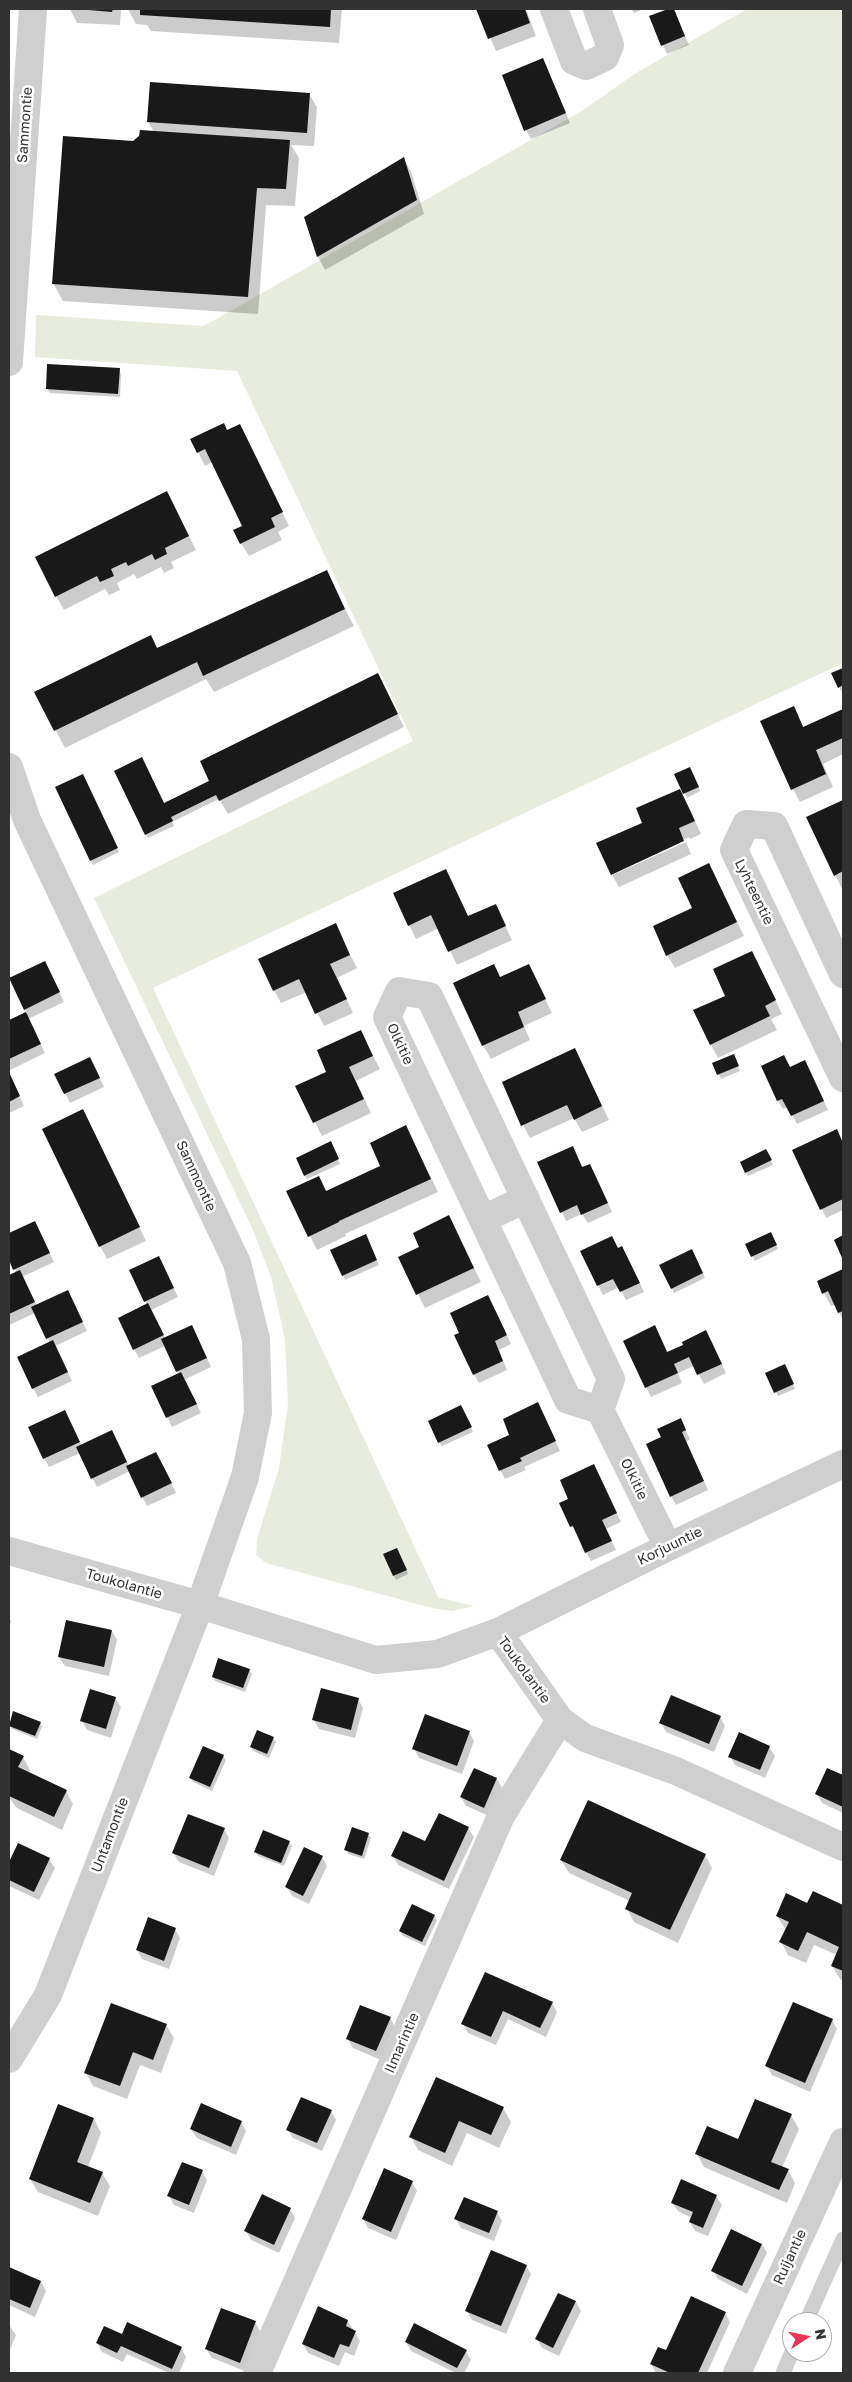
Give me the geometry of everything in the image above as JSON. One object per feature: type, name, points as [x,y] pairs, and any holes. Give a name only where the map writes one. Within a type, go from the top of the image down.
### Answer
[{"type":"street","name":"Sammontie","points":[[9,362],[33,9]]},
{"type":"street","points":[[554,9],[574,61],[586,66],[606,57],[610,45],[597,9]]},
{"type":"street","name":"Sammontie","points":[[9,767],[27,820],[237,1263],[256,1339],[258,1413],[245,1478],[200,1605]]},
{"type":"street","name":"Lyhteentie","points":[[843,974],[774,826],[746,824],[734,850],[837,1049],[843,1078]]},
{"type":"street","name":"Olkitie","points":[[600,1410],[568,1400],[387,1017],[399,991],[429,996],[611,1379],[600,1410],[668,1547]]},
{"type":"street","points":[[483,1219],[526,1199]]},
{"type":"street","name":"Korjuuntie","points":[[498,1632],[668,1547],[843,1464]]},
{"type":"street","name":"Toukolantie","points":[[9,1551],[200,1605],[376,1660],[437,1654],[498,1632],[560,1720],[585,1738],[676,1771],[843,1848]]},
{"type":"street","name":"Untamontie","points":[[9,2059],[48,1995],[200,1605]]},
{"type":"street","name":"Ilmarintie","points":[[257,2373],[501,1816],[560,1720]]},
{"type":"street","name":"Ruijantie","points":[[737,2373],[843,2142]]},
{"type":"lane","points":[[810,2312],[843,2239]]},
{"type":"shaded area","points":[[747,9],[843,9],[843,663],[153,988],[438,1597],[473,1606],[452,1611],[432,1608],[266,1563],[256,1555],[257,1539],[279,1468],[288,1404],[285,1339],[271,1277],[253,1230],[94,898],[413,741],[237,371],[35,357],[36,315],[204,326],[580,112],[636,73]]},
{"type":"building","points":[[77,9],[113,9],[112,12]]},
{"type":"building","points":[[140,9],[331,9],[330,27],[140,15]]},
{"type":"building","points":[[476,9],[525,9],[530,23],[488,39]]},
{"type":"building","points":[[668,9],[674,9],[685,36],[661,46],[649,16]]},
{"type":"building","points":[[543,58],[566,113],[524,131],[502,75]]},
{"type":"building","points":[[150,82],[310,93],[307,133],[147,122]]},
{"type":"building","points":[[140,130],[290,140],[286,189],[257,188],[248,297],[52,284],[63,136],[133,141],[139,136]]},
{"type":"building","points":[[404,157],[417,200],[317,257],[304,217]]},
{"type":"building","points":[[47,364],[120,368],[118,394],[46,389]]},
{"type":"building","points":[[224,423],[227,430],[240,424],[283,512],[271,518],[275,527],[240,544],[233,530],[242,526],[205,449],[197,453],[190,439]]},
{"type":"building","points":[[167,491],[189,536],[165,548],[167,554],[155,560],[152,554],[128,566],[126,562],[111,569],[114,576],[100,582],[97,576],[55,597],[35,557]]},
{"type":"building","points":[[327,570],[345,609],[203,676],[197,662],[54,731],[34,692],[151,635],[157,648]]},
{"type":"building","points":[[843,668],[843,685],[838,688],[831,673]]},
{"type":"building","points":[[378,673],[398,714],[219,801],[216,795],[171,817],[173,821],[145,835],[114,771],[142,757],[164,803],[209,781],[200,761]]},
{"type":"building","points":[[794,706],[803,727],[843,709],[843,738],[816,750],[826,774],[791,790],[760,721]]},
{"type":"building","points":[[690,767],[699,787],[683,794],[674,774]]},
{"type":"building","points":[[83,774],[118,848],[90,861],[55,787]]},
{"type":"building","points":[[680,789],[695,821],[679,828],[684,841],[611,875],[596,843],[642,823],[636,808]]},
{"type":"building","points":[[843,800],[843,871],[834,876],[806,817]]},
{"type":"building","points":[[709,863],[737,922],[666,956],[653,926],[692,908],[678,878]]},
{"type":"building","points":[[446,869],[468,916],[496,904],[506,926],[448,952],[431,915],[408,926],[393,893]]},
{"type":"building","points":[[336,923],[350,955],[330,964],[347,999],[315,1014],[299,979],[273,991],[258,959]]},
{"type":"building","points":[[752,951],[776,1000],[765,1006],[770,1016],[710,1045],[693,1010],[725,996],[713,969]]},
{"type":"building","points":[[45,961],[60,992],[24,1010],[9,978]]},
{"type":"building","points":[[494,964],[500,977],[529,964],[546,999],[518,1012],[524,1027],[482,1046],[453,983]]},
{"type":"building","points":[[26,1012],[41,1044],[9,1059],[9,1020]]},
{"type":"building","points":[[361,1030],[373,1056],[349,1067],[364,1099],[313,1123],[295,1086],[326,1072],[317,1050]]},
{"type":"building","points":[[575,1048],[602,1106],[574,1120],[567,1105],[521,1126],[502,1082]]},
{"type":"building","points":[[734,1054],[739,1066],[717,1075],[712,1063]]},
{"type":"building","points":[[784,1055],[790,1067],[805,1060],[824,1101],[791,1116],[782,1099],[777,1101],[761,1066]]},
{"type":"building","points":[[90,1057],[100,1078],[64,1094],[54,1074]]},
{"type":"building","points":[[9,1072],[20,1096],[9,1102]]},
{"type":"building","points":[[83,1109],[140,1227],[99,1247],[42,1129]]},
{"type":"building","points":[[406,1125],[431,1179],[308,1237],[286,1191],[319,1176],[326,1191],[380,1166],[370,1143]]},
{"type":"building","points":[[837,1129],[843,1143],[843,1199],[820,1210],[792,1150]]},
{"type":"building","points":[[331,1141],[339,1159],[304,1176],[296,1158]]},
{"type":"building","points":[[573,1146],[582,1167],[590,1164],[608,1203],[581,1215],[577,1205],[560,1213],[537,1162]]},
{"type":"building","points":[[766,1149],[772,1160],[745,1173],[740,1162]]},
{"type":"building","points":[[449,1215],[474,1268],[416,1295],[398,1257],[419,1247],[413,1233]]},
{"type":"building","points":[[35,1221],[50,1253],[13,1270],[9,1260],[9,1233]]},
{"type":"building","points":[[771,1232],[777,1245],[751,1257],[745,1244]]},
{"type":"building","points":[[366,1234],[377,1260],[342,1276],[330,1250]]},
{"type":"building","points":[[843,1235],[843,1260],[834,1240]]},
{"type":"building","points":[[612,1236],[618,1248],[622,1246],[640,1283],[620,1292],[613,1279],[597,1286],[580,1251]]},
{"type":"building","points":[[692,1249],[703,1273],[671,1289],[659,1265]]},
{"type":"building","points":[[159,1256],[174,1288],[144,1302],[129,1270]]},
{"type":"building","points":[[843,1269],[843,1311],[838,1313],[828,1291],[822,1294],[817,1281]]},
{"type":"building","points":[[20,1270],[35,1302],[9,1314],[9,1275]]},
{"type":"building","points":[[68,1290],[83,1322],[46,1339],[31,1307]]},
{"type":"building","points":[[488,1295],[507,1335],[495,1341],[503,1361],[473,1375],[454,1335],[459,1333],[450,1313]]},
{"type":"building","points":[[148,1303],[164,1335],[133,1350],[118,1318]]},
{"type":"building","points":[[192,1325],[207,1358],[176,1372],[161,1339]]},
{"type":"building","points":[[655,1325],[667,1352],[683,1345],[682,1342],[706,1330],[722,1364],[697,1375],[689,1357],[674,1364],[678,1373],[645,1388],[623,1341]]},
{"type":"building","points":[[53,1340],[68,1372],[32,1389],[17,1357]]},
{"type":"building","points":[[785,1364],[794,1384],[774,1393],[765,1373]]},
{"type":"building","points":[[181,1372],[197,1404],[166,1418],[151,1386]]},
{"type":"building","points":[[538,1402],[556,1441],[520,1458],[522,1461],[499,1471],[487,1445],[509,1435],[503,1419]]},
{"type":"building","points":[[461,1405],[472,1427],[438,1443],[428,1421]]},
{"type":"building","points":[[65,1410],[80,1442],[43,1459],[28,1427]]},
{"type":"building","points":[[681,1418],[686,1430],[682,1432],[704,1481],[670,1497],[646,1444],[661,1437],[657,1429]]},
{"type":"building","points":[[112,1430],[127,1462],[91,1479],[76,1447]]},
{"type":"building","points":[[156,1452],[172,1483],[141,1498],[126,1466]]},
{"type":"building","points":[[594,1464],[617,1513],[602,1520],[612,1541],[585,1553],[573,1526],[570,1527],[559,1503],[568,1499],[560,1480]]},
{"type":"building","points":[[397,1548],[407,1570],[393,1576],[383,1554]]},
{"type":"building","points":[[66,1620],[112,1630],[104,1667],[58,1657]]},
{"type":"building","points":[[218,1658],[250,1669],[243,1688],[212,1677]]},
{"type":"building","points":[[321,1688],[359,1698],[351,1730],[312,1720]]},
{"type":"building","points":[[90,1689],[116,1697],[106,1729],[80,1721]]},
{"type":"building","points":[[671,1695],[721,1716],[709,1744],[659,1723]]},
{"type":"building","points":[[13,1711],[41,1722],[35,1736],[9,1726]]},
{"type":"building","points":[[425,1714],[470,1731],[457,1766],[412,1749]]},
{"type":"building","points":[[257,1730],[274,1737],[267,1754],[250,1747]]},
{"type":"building","points":[[739,1732],[770,1746],[760,1770],[728,1757]]},
{"type":"building","points":[[203,1746],[224,1755],[210,1787],[189,1778]]},
{"type":"building","points":[[9,1749],[24,1756],[18,1767],[67,1790],[54,1817],[9,1796]]},
{"type":"building","points":[[474,1768],[497,1778],[484,1808],[460,1797]]},
{"type":"building","points":[[827,1768],[843,1775],[843,1807],[815,1794]]},
{"type":"building","points":[[588,1800],[706,1854],[670,1930],[625,1909],[632,1893],[560,1860]]},
{"type":"building","points":[[439,1813],[469,1827],[444,1881],[391,1856],[403,1831],[425,1841]]},
{"type":"building","points":[[188,1814],[225,1828],[209,1868],[172,1853]]},
{"type":"building","points":[[352,1827],[369,1833],[362,1856],[344,1850]]},
{"type":"building","points":[[263,1830],[290,1841],[281,1863],[254,1852]]},
{"type":"building","points":[[18,1843],[50,1858],[34,1892],[9,1880],[9,1862]]},
{"type":"building","points":[[304,1847],[323,1856],[303,1896],[285,1887]]},
{"type":"building","points":[[813,1891],[843,1905],[843,1971],[831,1966],[839,1947],[807,1932],[798,1951],[779,1942],[789,1922],[776,1916],[786,1893],[807,1903]]},
{"type":"building","points":[[412,1904],[435,1915],[422,1942],[399,1931]]},
{"type":"building","points":[[148,1917],[176,1928],[164,1961],[136,1950]]},
{"type":"building","points":[[485,1972],[553,2002],[540,2028],[503,2011],[491,2037],[461,2024]]},
{"type":"building","points":[[793,2002],[833,2019],[805,2083],[765,2066]]},
{"type":"building","points":[[111,2003],[167,2024],[153,2060],[133,2052],[120,2086],[84,2073]]},
{"type":"building","points":[[360,2005],[391,2017],[376,2051],[346,2039]]},
{"type":"building","points":[[436,2077],[504,2107],[491,2135],[459,2121],[445,2153],[409,2137]]},
{"type":"building","points":[[301,2097],[332,2110],[317,2143],[286,2130]]},
{"type":"building","points":[[755,2099],[792,2114],[771,2162],[789,2169],[779,2190],[695,2154],[707,2126],[738,2139]]},
{"type":"building","points":[[201,2103],[242,2121],[231,2147],[190,2129]]},
{"type":"building","points":[[58,2104],[94,2118],[77,2162],[103,2172],[90,2203],[29,2179]]},
{"type":"building","points":[[182,2162],[203,2170],[189,2205],[167,2196]]},
{"type":"building","points":[[384,2168],[413,2181],[391,2232],[362,2219]]},
{"type":"building","points":[[681,2179],[717,2195],[703,2228],[689,2222],[693,2212],[671,2203]]},
{"type":"building","points":[[262,2194],[291,2208],[274,2245],[244,2231]]},
{"type":"building","points":[[464,2197],[498,2211],[489,2233],[454,2219]]},
{"type":"building","points":[[731,2229],[762,2244],[742,2286],[711,2271]]},
{"type":"building","points":[[491,2250],[527,2265],[501,2326],[465,2311]]},
{"type":"building","points":[[9,2267],[41,2281],[30,2308],[9,2299]]},
{"type":"building","points":[[558,2293],[576,2301],[553,2348],[535,2339]]},
{"type":"building","points":[[691,2296],[726,2312],[698,2373],[670,2373],[650,2364],[658,2347],[666,2350]]},
{"type":"building","points":[[318,2306],[348,2320],[346,2326],[356,2331],[349,2347],[340,2344],[334,2358],[302,2344]]},
{"type":"building","points":[[221,2308],[256,2321],[240,2363],[205,2349]]},
{"type":"building","points":[[127,2322],[182,2347],[172,2369],[121,2346],[117,2353],[96,2343],[104,2326],[122,2334]]},
{"type":"building","points":[[414,2323],[467,2350],[457,2368],[405,2342]]}]
